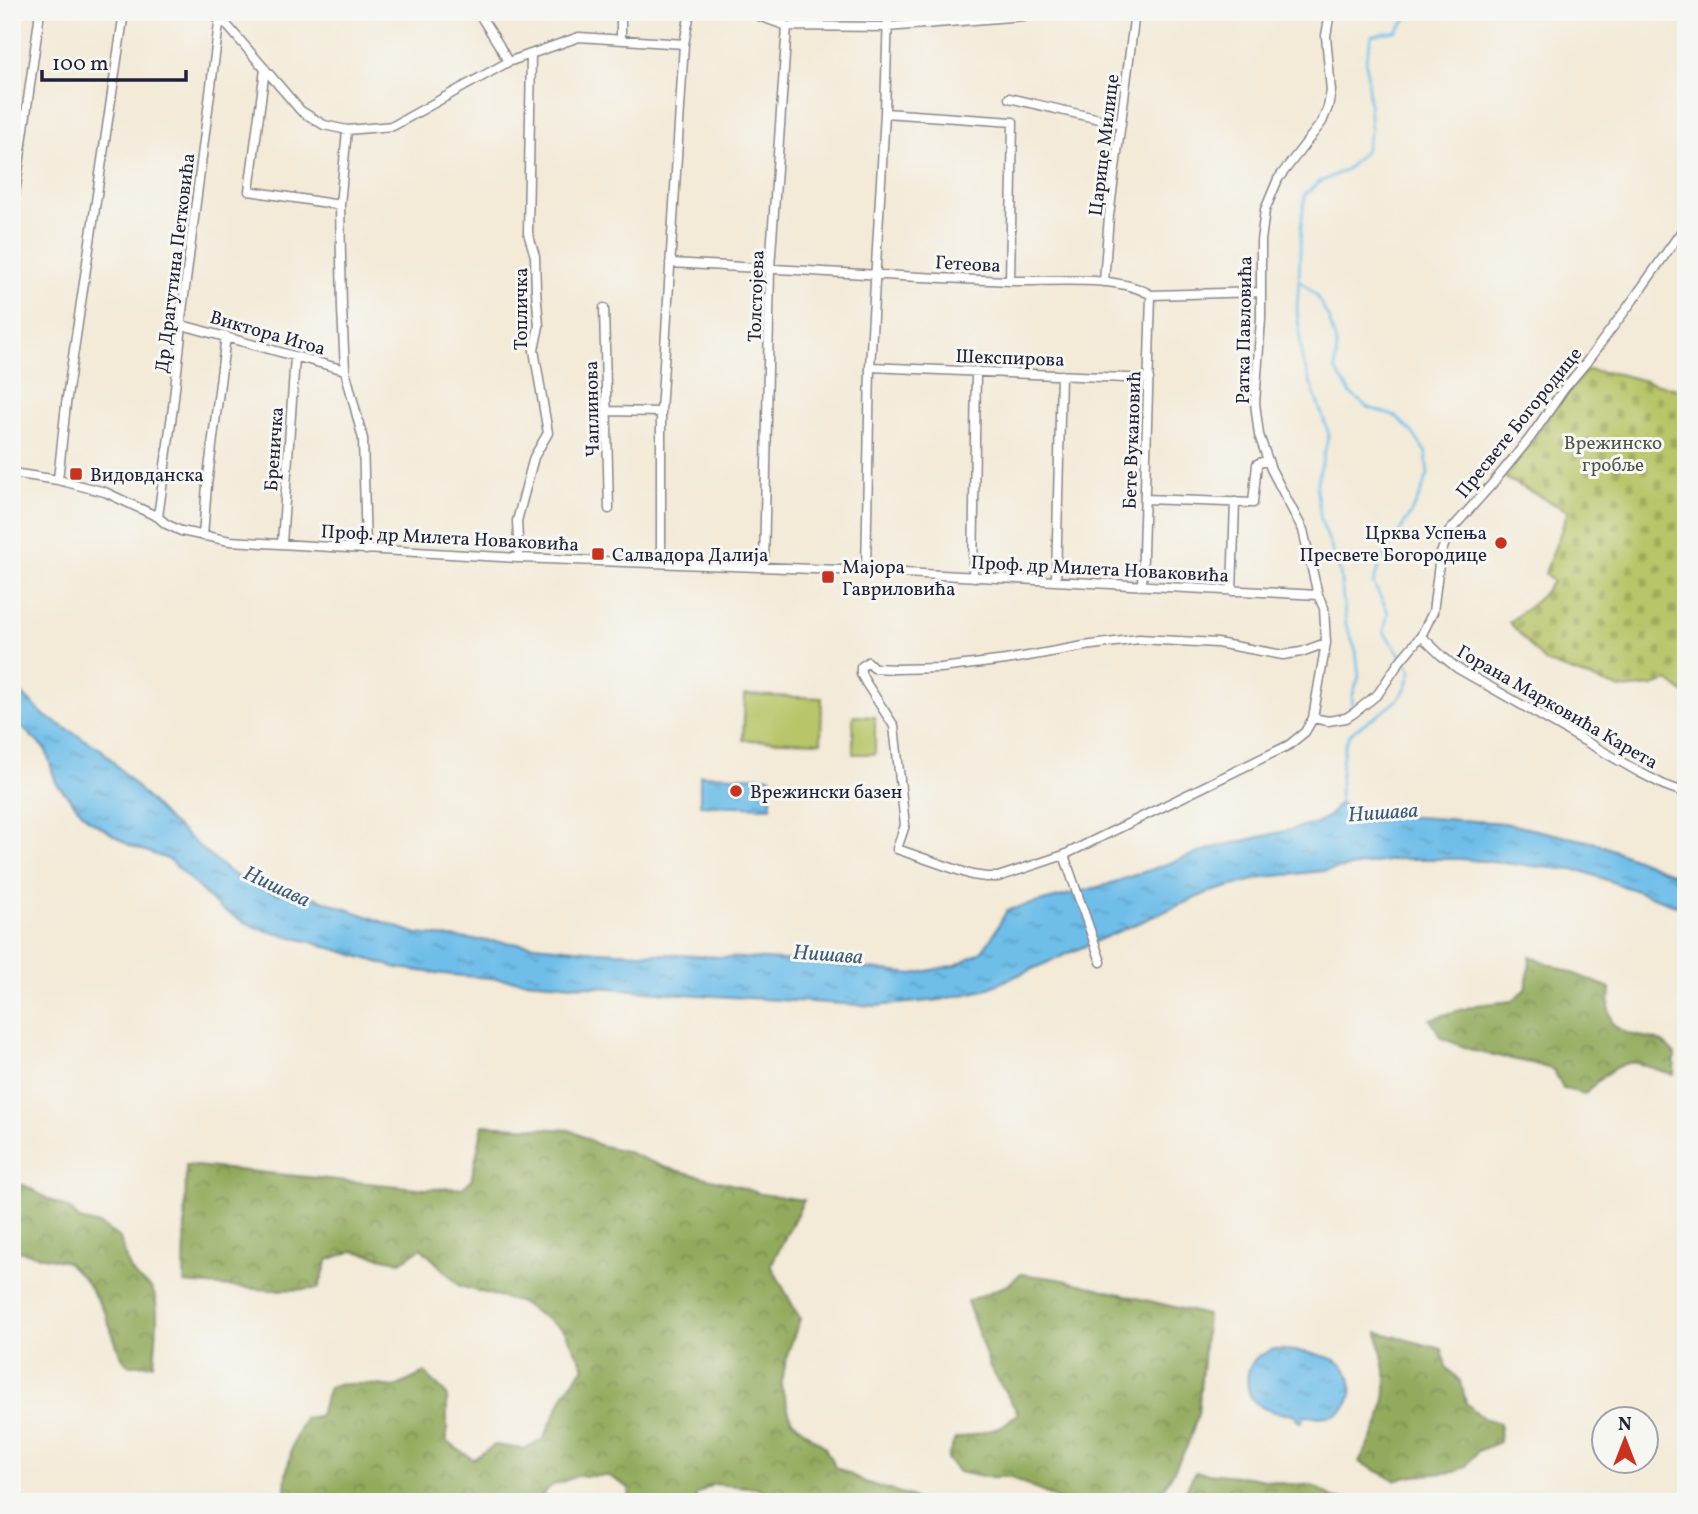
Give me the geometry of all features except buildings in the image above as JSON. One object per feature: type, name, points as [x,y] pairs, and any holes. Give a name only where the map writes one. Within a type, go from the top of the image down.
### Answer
[{"type":"street","points":[[12,216],[40,12]]},
{"type":"street","points":[[58,480],[66,404],[124,12]]},
{"type":"street","points":[[478,12],[508,62]]},
{"type":"street","points":[[621,12],[621,39]]},
{"type":"street","points":[[661,563],[661,412],[684,44],[690,12]]},
{"type":"street","points":[[748,12],[787,26],[887,27],[1071,12]]},
{"type":"street","points":[[866,571],[870,367],[885,113],[888,12]]},
{"type":"street","name":"Царице Милице","points":[[1104,282],[1109,216],[1135,12]]},
{"type":"street","name":"Ратка Павловића","points":[[1313,718],[1326,643],[1324,608],[1318,595],[1303,530],[1271,469],[1259,435],[1255,403],[1261,319],[1261,241],[1265,210],[1278,179],[1322,122],[1328,107],[1331,90],[1326,36],[1330,12]]},
{"type":"street","points":[[218,14],[301,111],[324,125],[347,130],[393,125],[508,62],[579,37],[684,44]]},
{"type":"street","name":"Др Драгутина Петковића","points":[[158,517],[218,14]]},
{"type":"street","name":"Толстојева","points":[[764,567],[770,268],[787,26]]},
{"type":"street","name":"Топличка","points":[[519,558],[517,521],[534,457],[548,433],[534,351],[539,326],[535,256],[528,233],[531,54]]},
{"type":"street","points":[[265,69],[249,191],[340,205]]},
{"type":"street","points":[[1009,98],[1121,124]]},
{"type":"street","points":[[885,113],[1013,122],[1010,281]]},
{"type":"street","points":[[347,130],[340,205],[345,370],[363,439],[366,550]]},
{"type":"street","name":"Пресвете Богородице","points":[[1313,718],[1335,721],[1353,714],[1378,694],[1421,635],[1433,611],[1440,556],[1449,532],[1530,438],[1686,225]]},
{"type":"street","name":"Гетеова","points":[[670,263],[1010,281],[1104,282],[1130,285],[1151,295],[1261,292]]},
{"type":"street","name":"Бете Вукановић","points":[[1142,586],[1151,295]]},
{"type":"street","name":"Чаплинова","points":[[604,308],[609,509]]},
{"type":"street","name":"Виктора Игоа","points":[[182,325],[345,370]]},
{"type":"street","points":[[202,536],[226,336]]},
{"type":"street","name":"Бреничка","points":[[282,544],[295,357]]},
{"type":"street","name":"Шекспирова","points":[[870,367],[1149,379]]},
{"type":"street","points":[[972,577],[976,371]]},
{"type":"street","points":[[1056,581],[1061,375]]},
{"type":"street","points":[[606,411],[661,412]]},
{"type":"street","points":[[1145,499],[1253,503],[1257,464],[1268,460]]},
{"type":"street","name":"Проф. др Милета Новаковића","points":[[12,472],[105,492],[181,531],[230,541],[519,558],[866,571],[1318,595]]},
{"type":"street","points":[[1232,591],[1235,502]]},
{"type":"street","name":"Горана Марковића Карета","points":[[1421,635],[1457,668],[1639,772],[1686,793]]},
{"type":"street","points":[[1313,718],[1304,732],[1289,745],[1065,855],[998,877],[986,877],[972,875],[897,849],[905,825],[894,726],[866,683],[861,667],[868,662],[874,668],[941,668],[1139,639],[1217,643],[1283,655],[1326,643]]},
{"type":"street","points":[[1065,855],[1101,962]]},
{"type":"green space","name":"Врежинско гробље","points":[[1586,370],[1618,374],[1686,391],[1686,694],[1668,681],[1653,686],[1621,689],[1545,662],[1509,622],[1533,604],[1553,582],[1545,573],[1568,511],[1505,478]]},
{"type":"green space","points":[[745,695],[822,698],[821,742],[743,740]]},
{"type":"green space","points":[[853,716],[875,717],[875,754],[853,754]]},
{"type":"green space","points":[[1530,956],[1610,988],[1609,1010],[1612,1023],[1625,1032],[1658,1040],[1669,1048],[1675,1055],[1674,1075],[1641,1064],[1629,1063],[1614,1068],[1585,1094],[1563,1089],[1554,1070],[1474,1051],[1442,1038],[1430,1019],[1477,1005],[1512,1001],[1525,989]]},
{"type":"green space","points":[[483,1125],[570,1130],[599,1145],[625,1151],[664,1167],[761,1194],[804,1200],[771,1265],[800,1319],[788,1352],[781,1385],[791,1419],[824,1446],[835,1467],[867,1483],[910,1496],[918,1502],[793,1502],[758,1488],[714,1484],[697,1494],[694,1502],[630,1502],[629,1488],[609,1476],[577,1476],[551,1486],[536,1502],[284,1502],[293,1443],[304,1418],[319,1416],[329,1387],[368,1384],[395,1387],[425,1373],[447,1395],[447,1442],[473,1459],[495,1445],[523,1449],[543,1440],[566,1391],[584,1367],[565,1331],[521,1303],[460,1286],[421,1248],[401,1262],[353,1251],[328,1260],[318,1289],[270,1290],[184,1283],[186,1165],[427,1189],[462,1188],[471,1181]]},
{"type":"green space","points":[[12,1184],[24,1185],[70,1209],[80,1220],[100,1225],[120,1238],[131,1269],[137,1278],[151,1288],[154,1295],[157,1324],[154,1364],[128,1365],[120,1354],[105,1313],[85,1280],[67,1262],[12,1250]]},
{"type":"green space","points":[[1020,1274],[1059,1279],[1207,1315],[1198,1414],[1187,1446],[1157,1502],[1064,1502],[1011,1477],[982,1477],[959,1472],[947,1459],[955,1439],[1000,1428],[1018,1413],[990,1367],[967,1301],[1008,1285]]},
{"type":"green space","points":[[1378,1332],[1442,1349],[1446,1367],[1461,1382],[1466,1403],[1483,1418],[1500,1423],[1499,1442],[1478,1451],[1466,1466],[1454,1472],[1395,1480],[1359,1462],[1375,1432],[1385,1400],[1386,1377]]},
{"type":"green space","points":[[1195,1472],[1311,1485],[1336,1499],[1352,1502],[1180,1502]]},
{"type":"water","points":[[12,684],[45,716],[102,750],[164,816],[228,871],[252,885],[278,894],[305,894],[417,934],[597,951],[802,961],[913,974],[956,965],[980,953],[1007,910],[1106,885],[1213,848],[1318,823],[1330,815],[1340,802],[1360,823],[1401,816],[1504,823],[1596,843],[1686,879],[1686,909],[1582,871],[1461,859],[1400,859],[1265,877],[1207,893],[984,990],[940,1000],[875,1006],[683,994],[397,968],[256,928],[219,908],[170,860],[129,845],[88,819],[56,783],[46,750],[12,718]]},
{"type":"water","name":"Врежински базен","points":[[700,775],[771,777],[771,807],[700,805]]},
{"type":"water","points":[[1274,1349],[1324,1356],[1344,1367],[1352,1387],[1344,1408],[1331,1416],[1306,1416],[1302,1422],[1294,1415],[1273,1412],[1256,1403],[1252,1399],[1247,1381],[1249,1370],[1258,1357]]},
{"type":"waterway","name":"Нишава","points":[[1340,806],[1342,763],[1348,737],[1396,701],[1409,680],[1411,670],[1384,632],[1388,612],[1373,583],[1380,564],[1416,504],[1428,475],[1426,453],[1412,432],[1397,417],[1367,407],[1350,393],[1335,369],[1337,347],[1329,319],[1316,295],[1299,280],[1301,226],[1305,195],[1318,183],[1347,169],[1365,151],[1371,129],[1366,58],[1372,35],[1396,31],[1413,12]]},
{"type":"waterway","points":[[1299,280],[1297,309],[1302,359],[1329,434],[1316,487],[1321,520],[1340,572],[1346,625],[1356,651],[1359,676],[1352,697],[1353,712]]},
{"type":"place","name":"Видовданска","points":[[76,474]]},
{"type":"place","name":"Црква Успења Пресвете Богородице","points":[[1501,543]]},
{"type":"place","name":"Салвадора Далија","points":[[598,554]]},
{"type":"place","name":"Мајора Гавриловића","points":[[828,577]]},
{"type":"place","name":"Врежински базен","points":[[736,791]]}]
